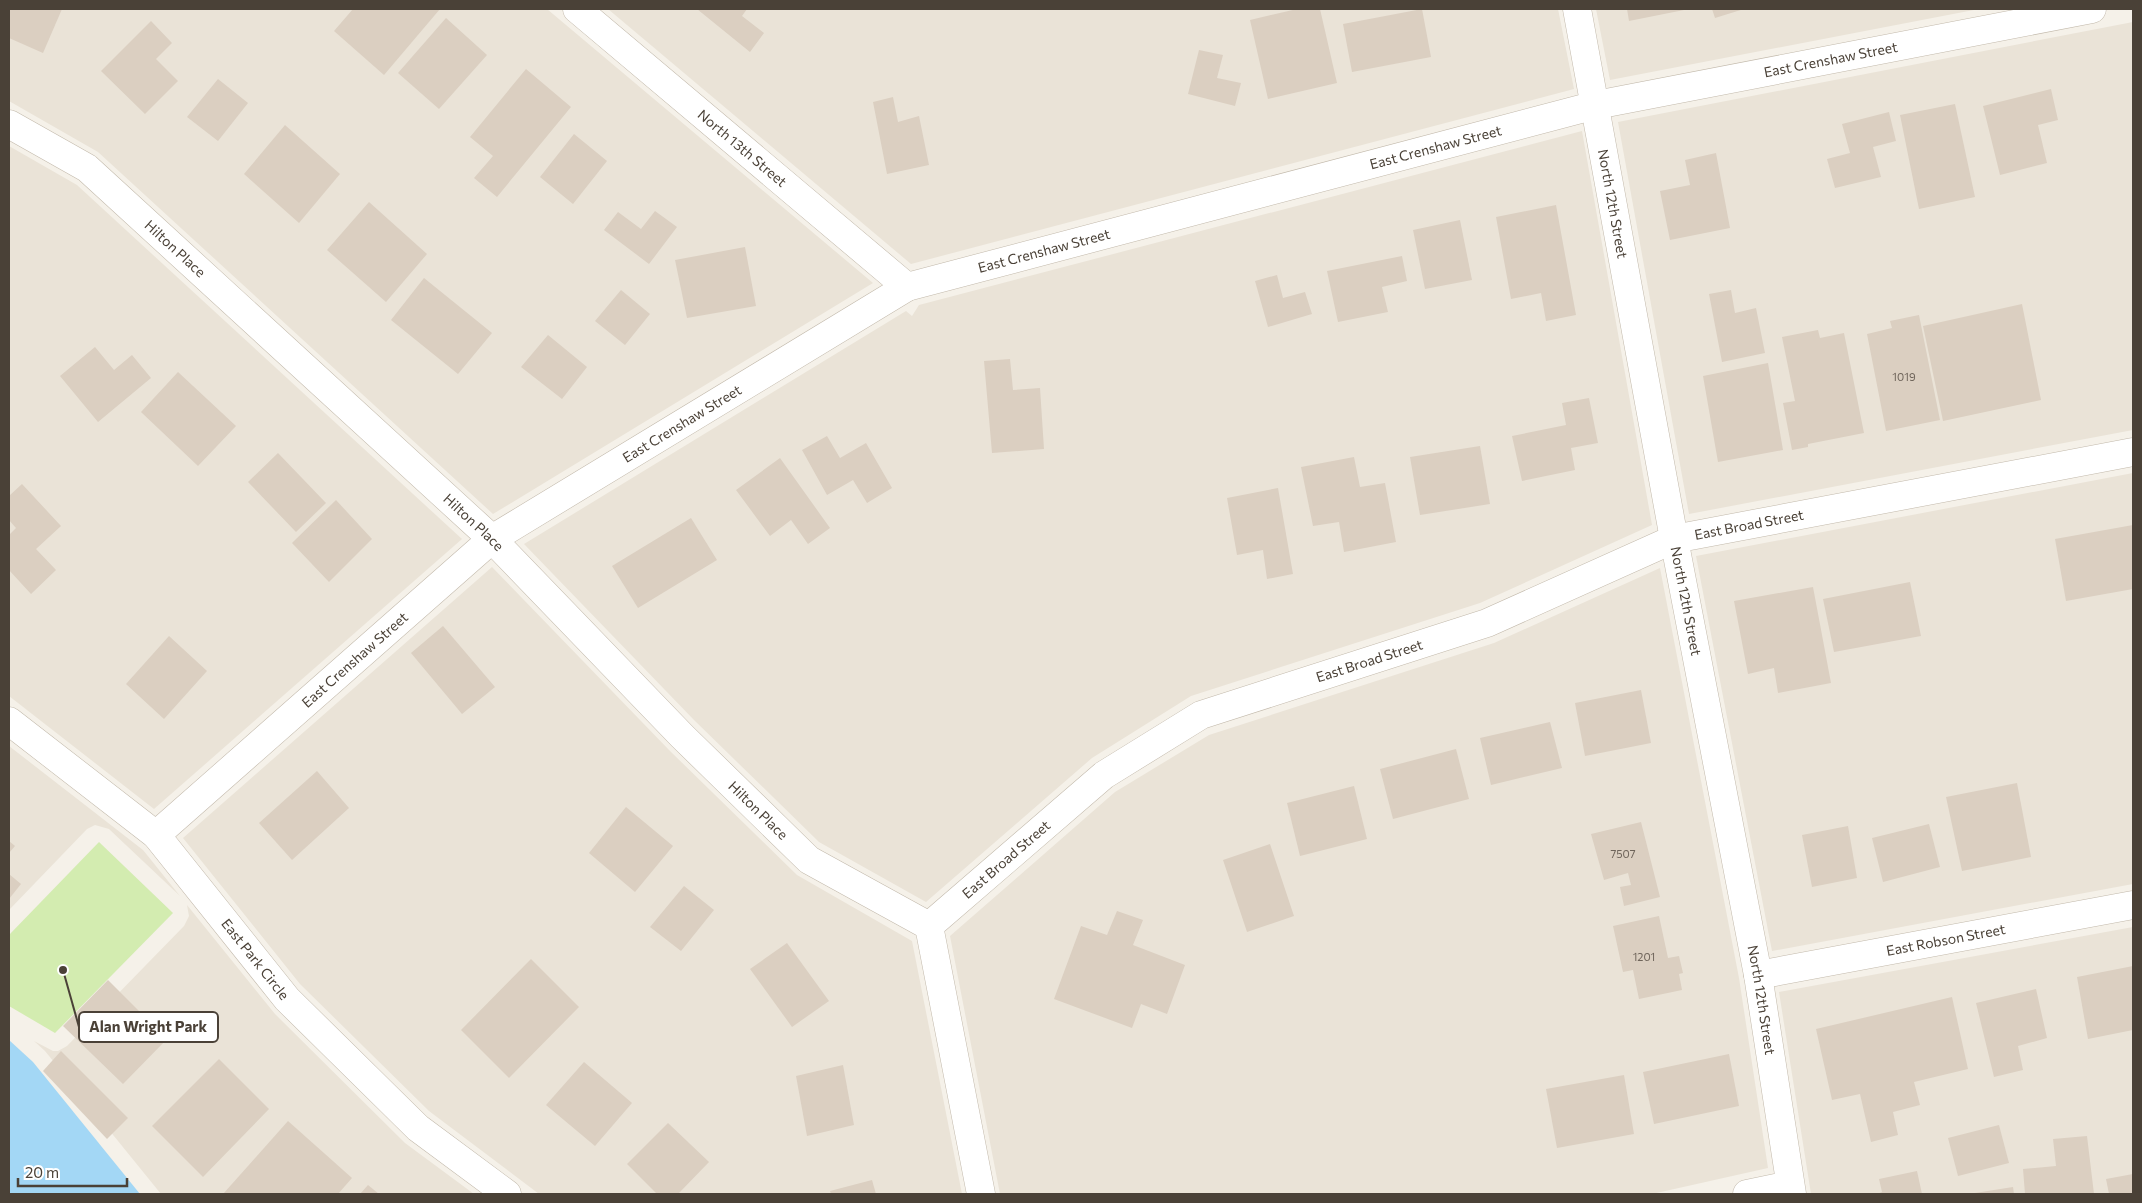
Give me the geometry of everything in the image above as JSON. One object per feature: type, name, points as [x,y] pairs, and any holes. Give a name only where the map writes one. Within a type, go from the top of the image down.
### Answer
[{"type":"street","name":"North 13th Street","points":[[577,9],[908,286]]},
{"type":"street","name":"North 12th Street","points":[[1577,9],[1674,539],[1758,975],[1791,1189]]},
{"type":"street","name":"East Crenshaw Street","points":[[156,835],[492,540],[908,286],[1596,105],[2092,9]]},
{"type":"street","name":"Hilton Place","points":[[9,124],[86,168],[492,540],[682,736],[809,860],[929,926]]},
{"type":"street","name":"East Broad Street","points":[[929,926],[1104,775],[1201,715],[1488,623],[1674,539],[2133,452]]},
{"type":"street","name":"East Park Circle","points":[[9,721],[156,835],[287,999],[418,1128],[507,1194]]},
{"type":"street","name":"East Robson Street","points":[[1758,975],[2133,905]]},
{"type":"street","points":[[929,926],[981,1194]]},
{"type":"street","points":[[1747,1194],[1791,1189]]},
{"type":"shaded area","points":[[9,9],[547,9],[873,283],[493,514],[98,152],[9,101]]},
{"type":"shaded area","points":[[608,9],[1558,9],[1574,89],[911,264]]},
{"type":"shaded area","points":[[1596,9],[1979,9],[1610,80]]},
{"type":"shaded area","points":[[2133,22],[2133,430],[1689,514],[1618,122]]},
{"type":"shaded area","points":[[1582,131],[1652,525],[1480,603],[1191,696],[1092,758],[926,902],[819,842],[694,720],[524,544],[906,311],[912,316],[919,305]]},
{"type":"shaded area","points":[[9,146],[77,185],[462,539],[154,809],[9,696]]},
{"type":"shaded area","points":[[2133,473],[2133,884],[1772,951],[1696,556]]},
{"type":"shaded area","points":[[492,567],[670,751],[797,875],[912,941],[962,1194],[539,1194],[429,1111],[300,984],[183,838]]},
{"type":"shaded area","points":[[1660,568],[1739,978],[1768,1168],[1652,1194],[1000,1194],[950,936],[1115,792],[1209,735],[1494,643]]},
{"type":"shaded area","points":[[9,746],[143,850],[180,896],[109,829],[95,825],[87,829],[9,910]]},
{"type":"shaded area","points":[[187,905],[275,1014],[405,1143],[474,1194],[161,1194],[45,1051],[34,1041],[53,1051],[58,1051],[67,1046],[184,926],[189,916]]},
{"type":"shaded area","points":[[2133,927],[2133,1194],[1811,1194],[1779,992]]},
{"type":"green space","points":[[99,842],[173,913],[55,1033],[9,1006],[9,935]]},
{"type":"water","points":[[9,1040],[33,1062],[140,1194],[9,1194]]},
{"type":"building","points":[[9,9],[62,9],[43,53],[9,38]]},
{"type":"building","points":[[353,9],[440,9],[384,75],[334,31]]},
{"type":"building","points":[[697,9],[747,9],[742,16],[764,33],[750,52]]},
{"type":"building","points":[[1297,9],[1320,9],[1337,83],[1268,99],[1250,20]]},
{"type":"building","points":[[1422,9],[1431,57],[1352,72],[1343,24]]},
{"type":"building","points":[[1627,9],[1684,9],[1684,10],[1629,21]]},
{"type":"building","points":[[1712,9],[1744,9],[1715,18]]},
{"type":"building","points":[[446,18],[487,55],[439,109],[398,73]]},
{"type":"building","points":[[151,21],[172,43],[156,59],[178,81],[145,114],[101,71]]},
{"type":"building","points":[[1199,50],[1223,55],[1217,78],[1241,83],[1235,106],[1188,94]]},
{"type":"building","points":[[526,69],[571,107],[497,197],[474,178],[493,156],[470,137]]},
{"type":"building","points":[[218,79],[248,103],[218,141],[187,117]]},
{"type":"building","points":[[2051,89],[2058,120],[2038,125],[2047,163],[2000,175],[1983,106]]},
{"type":"building","points":[[893,97],[898,122],[919,116],[929,165],[887,174],[873,102]]},
{"type":"building","points":[[1955,104],[1975,197],[1919,209],[1900,115]]},
{"type":"building","points":[[1889,112],[1896,141],[1873,147],[1881,177],[1835,188],[1827,159],[1850,153],[1842,124]]},
{"type":"building","points":[[285,125],[340,174],[299,223],[244,174]]},
{"type":"building","points":[[574,134],[607,161],[573,204],[540,177]]},
{"type":"building","points":[[1716,153],[1730,228],[1670,240],[1660,191],[1690,185],[1685,160]]},
{"type":"building","points":[[369,202],[427,254],[386,302],[327,250]]},
{"type":"building","points":[[1556,205],[1576,315],[1546,321],[1541,293],[1511,299],[1496,217]]},
{"type":"building","points":[[655,211],[677,227],[649,264],[604,230],[618,212],[641,229]]},
{"type":"building","points":[[1460,220],[1472,280],[1425,289],[1413,230]]},
{"type":"building","points":[[745,247],[756,306],[687,318],[675,260]]},
{"type":"building","points":[[1402,256],[1407,281],[1382,287],[1388,312],[1338,322],[1327,271]]},
{"type":"building","points":[[1277,275],[1283,298],[1305,292],[1312,314],[1268,327],[1255,281]]},
{"type":"building","points":[[424,278],[492,333],[458,374],[391,320]]},
{"type":"building","points":[[621,290],[650,314],[625,345],[595,321]]},
{"type":"building","points":[[1731,290],[1735,313],[1756,308],[1765,353],[1722,362],[1709,294]]},
{"type":"building","points":[[2022,304],[2041,400],[1943,421],[1923,326]]},
{"type":"building","points":[[1919,315],[1940,420],[1886,431],[1867,334],[1892,328],[1890,321]]},
{"type":"building","points":[[1818,330],[1820,338],[1844,333],[1864,433],[1808,444],[1808,447],[1792,450],[1783,403],[1795,401],[1782,337]]},
{"type":"building","points":[[548,335],[587,367],[562,399],[521,367]]},
{"type":"building","points":[[95,347],[114,370],[132,355],[151,378],[98,422],[60,376]]},
{"type":"building","points":[[1010,359],[1013,390],[1040,388],[1044,449],[992,453],[984,361]]},
{"type":"building","points":[[1768,363],[1783,450],[1718,462],[1703,376]]},
{"type":"building","points":[[178,372],[236,426],[198,466],[141,412]]},
{"type":"building","points":[[1589,398],[1598,443],[1571,448],[1575,470],[1522,481],[1512,436],[1566,425],[1562,403]]},
{"type":"building","points":[[827,436],[840,458],[866,443],[892,488],[867,503],[853,480],[827,495],[802,450]]},
{"type":"building","points":[[1480,446],[1490,504],[1420,515],[1410,457]]},
{"type":"building","points":[[278,453],[326,503],[296,532],[248,482]]},
{"type":"building","points":[[1354,457],[1360,487],[1385,483],[1396,542],[1344,552],[1339,522],[1313,526],[1301,467]]},
{"type":"building","points":[[780,458],[830,528],[808,544],[791,520],[770,536],[736,490]]},
{"type":"building","points":[[22,484],[61,526],[36,549],[56,570],[31,594],[9,570],[9,535],[16,528],[9,520],[9,496]]},
{"type":"building","points":[[1278,488],[1293,574],[1267,579],[1263,550],[1237,555],[1227,498]]},
{"type":"building","points":[[336,500],[372,539],[329,582],[292,543]]},
{"type":"building","points":[[691,518],[717,560],[638,608],[612,566]]},
{"type":"building","points":[[2133,525],[2133,589],[2066,601],[2055,539]]},
{"type":"building","points":[[1910,582],[1921,636],[1834,652],[1823,599]]},
{"type":"building","points":[[1813,587],[1831,683],[1778,693],[1774,668],[1748,674],[1734,601]]},
{"type":"building","points":[[443,626],[495,687],[462,714],[411,653]]},
{"type":"building","points":[[169,636],[207,671],[164,719],[126,684]]},
{"type":"building","points":[[1641,690],[1651,743],[1585,756],[1575,703]]},
{"type":"building","points":[[1550,722],[1562,768],[1491,785],[1480,738]]},
{"type":"building","points":[[1456,749],[1469,799],[1393,819],[1380,769]]},
{"type":"building","points":[[317,771],[349,808],[292,860],[259,823]]},
{"type":"building","points":[[2017,783],[2031,857],[1962,871],[1946,797]]},
{"type":"building","points":[[1354,786],[1367,839],[1300,856],[1287,803]]},
{"type":"building","points":[[626,807],[673,846],[635,892],[589,853]]},
{"type":"building","points":[[1641,822],[1660,897],[1624,906],[1620,887],[1631,885],[1628,873],[1604,880],[1591,834]]},
{"type":"building","points":[[1929,824],[1940,867],[1883,882],[1872,838]]},
{"type":"building","points":[[1848,826],[1857,878],[1812,887],[1802,835]]},
{"type":"building","points":[[9,841],[15,846],[9,853]]},
{"type":"building","points":[[1270,844],[1294,916],[1247,932],[1223,860]]},
{"type":"building","points":[[9,874],[21,884],[9,899]]},
{"type":"building","points":[[684,886],[714,910],[681,951],[650,927]]},
{"type":"building","points":[[1117,911],[1143,920],[1133,945],[1185,965],[1167,1014],[1141,1004],[1132,1028],[1054,999],[1081,926],[1107,935]]},
{"type":"building","points":[[1659,916],[1668,958],[1679,956],[1683,973],[1679,974],[1682,990],[1639,999],[1633,970],[1623,972],[1613,926]]},
{"type":"building","points":[[787,943],[829,1001],[792,1027],[750,969]]},
{"type":"building","points":[[531,959],[579,1007],[509,1078],[461,1030]]},
{"type":"building","points":[[2133,966],[2133,1030],[2088,1039],[2077,977]]},
{"type":"building","points":[[108,980],[167,1039],[123,1084],[63,1026]]},
{"type":"building","points":[[2036,989],[2047,1038],[2018,1046],[2023,1070],[1994,1077],[1976,1003]]},
{"type":"building","points":[[1952,997],[1968,1069],[1914,1082],[1920,1105],[1893,1112],[1898,1135],[1871,1142],[1860,1094],[1832,1100],[1816,1029]]},
{"type":"building","points":[[61,1051],[128,1118],[107,1139],[43,1071]]},
{"type":"building","points":[[1729,1054],[1739,1106],[1654,1124],[1643,1072]]},
{"type":"building","points":[[219,1059],[269,1109],[203,1177],[152,1126]]},
{"type":"building","points":[[584,1062],[632,1103],[595,1146],[546,1105]]},
{"type":"building","points":[[843,1065],[854,1125],[807,1136],[796,1076]]},
{"type":"building","points":[[1624,1075],[1634,1134],[1557,1148],[1546,1089]]},
{"type":"building","points":[[288,1121],[352,1178],[338,1194],[223,1194]]},
{"type":"building","points":[[668,1123],[709,1162],[678,1194],[657,1194],[627,1164]]},
{"type":"building","points":[[1999,1125],[2009,1163],[1958,1176],[1948,1138]]},
{"type":"building","points":[[2087,1136],[2094,1194],[2025,1194],[2023,1169],[2056,1166],[2053,1139]]},
{"type":"building","points":[[1917,1171],[1922,1194],[1877,1194],[1882,1192],[1879,1179]]},
{"type":"building","points":[[2133,1174],[2133,1194],[2109,1194],[2106,1179]]},
{"type":"building","points":[[872,1180],[876,1194],[831,1194],[830,1191]]},
{"type":"building","points":[[368,1185],[379,1194],[360,1194]]},
{"type":"building","points":[[2013,1187],[2014,1194],[1975,1194],[1975,1193]]},
{"type":"place","name":"Alan Wright Park","points":[[63,970]]}]
